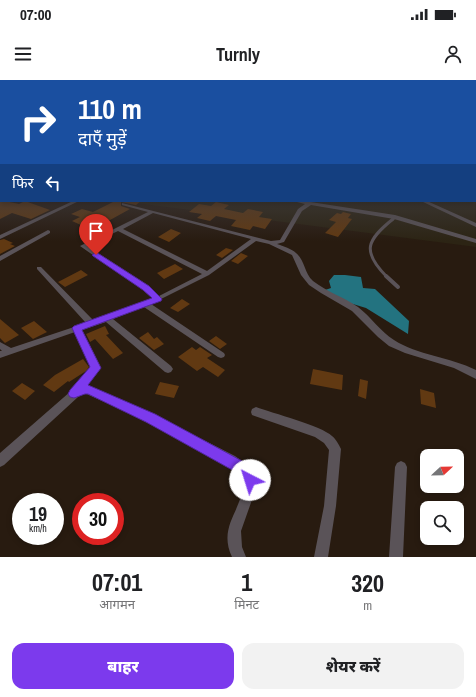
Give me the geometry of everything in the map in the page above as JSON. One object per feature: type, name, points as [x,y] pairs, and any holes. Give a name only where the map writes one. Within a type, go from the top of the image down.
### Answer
[{"type":"street","points":[[0,237],[75,202]]},
{"type":"street","points":[[300,202],[395,217],[476,241]]},
{"type":"street","points":[[425,202],[476,225]]},
{"type":"street","points":[[124,204],[271,242],[282,241],[300,210],[309,204]]},
{"type":"street","points":[[152,212],[83,246],[146,288],[158,299]]},
{"type":"street","points":[[119,228],[208,274]]},
{"type":"street","points":[[0,259],[22,245],[48,232]]},
{"type":"street","points":[[0,355],[92,324],[158,299],[208,274],[255,239]]},
{"type":"street","points":[[271,242],[294,254],[302,273],[307,278],[326,294],[357,311],[384,338],[396,346],[454,364],[476,375]]},
{"type":"street","points":[[39,268],[92,324]]},
{"type":"street","points":[[144,304],[221,355]]},
{"type":"street","points":[[106,318],[168,369]]},
{"type":"street","points":[[0,461],[74,394],[96,368],[77,328]]},
{"type":"street","points":[[0,346],[10,351]]},
{"type":"street","points":[[74,394],[84,389],[91,390],[150,418],[228,460],[247,473],[250,480],[249,489],[234,531],[233,541],[235,552],[239,557]]},
{"type":"street","points":[[256,412],[318,433],[328,439],[335,449],[330,506],[321,557]]},
{"type":"street","points":[[396,557],[400,467]]},
{"type":"lane","points":[[395,217],[375,235],[370,250],[373,262],[398,287]]},
{"type":"shaded area","points":[[128,202],[475,202],[476,247]]},
{"type":"water","points":[[334,275],[361,277],[363,288],[375,289],[409,321],[408,334],[366,308],[343,301],[325,290],[331,288],[329,281]]},
{"type":"building","points":[[0,202],[19,204],[28,202],[50,210],[31,219],[12,213],[0,219]]},
{"type":"building","points":[[113,202],[121,202],[121,206],[130,209],[92,230],[72,221],[80,217],[71,214],[82,209],[93,212]]},
{"type":"building","points":[[121,202],[140,202],[136,205]]},
{"type":"building","points":[[216,202],[229,205],[224,209],[243,213],[248,209],[263,212],[259,217],[272,219],[265,229],[253,226],[250,230],[231,226],[236,220],[216,216],[210,221],[197,218],[202,214],[189,212],[199,204],[211,206]]},
{"type":"building","points":[[343,212],[351,214],[348,218],[352,219],[338,237],[325,233],[336,222],[329,220],[337,213],[341,214]]},
{"type":"building","points":[[171,229],[181,233],[169,242],[158,237]]},
{"type":"building","points":[[4,239],[13,243],[10,244],[15,246],[0,254],[0,240]]},
{"type":"building","points":[[226,248],[233,250],[222,258],[216,255]]},
{"type":"building","points":[[241,253],[248,256],[238,264],[231,261]]},
{"type":"building","points":[[175,264],[183,269],[164,279],[157,273]]},
{"type":"building","points":[[81,270],[88,275],[65,287],[58,282]]},
{"type":"building","points":[[182,299],[190,304],[178,312],[170,308]]},
{"type":"building","points":[[0,319],[19,335],[5,343],[0,338]]},
{"type":"building","points":[[34,321],[47,332],[33,339],[21,328]]},
{"type":"building","points":[[105,326],[109,334],[106,335],[123,353],[113,359],[95,339],[90,342],[86,334]]},
{"type":"building","points":[[148,332],[154,339],[157,337],[164,344],[154,350],[139,338]]},
{"type":"building","points":[[216,336],[227,344],[220,349],[209,341]]},
{"type":"building","points":[[192,347],[196,350],[200,347],[212,355],[207,358],[225,370],[218,377],[203,367],[197,371],[178,357]]},
{"type":"building","points":[[83,359],[89,367],[86,371],[69,382],[68,381],[54,392],[43,385],[55,375]]},
{"type":"building","points":[[313,369],[343,375],[342,390],[310,384]]},
{"type":"building","points":[[360,379],[368,381],[366,399],[358,396]]},
{"type":"building","points":[[160,382],[179,386],[174,398],[155,394]]},
{"type":"building","points":[[22,383],[35,391],[25,400],[12,391]]},
{"type":"building","points":[[420,389],[434,393],[436,408],[421,404]]},
{"type":"route","points":[[96,255],[146,288],[158,299],[92,324],[77,328],[96,368],[74,394],[79,390],[91,390],[150,418],[239,466],[247,473],[250,480]]}]
